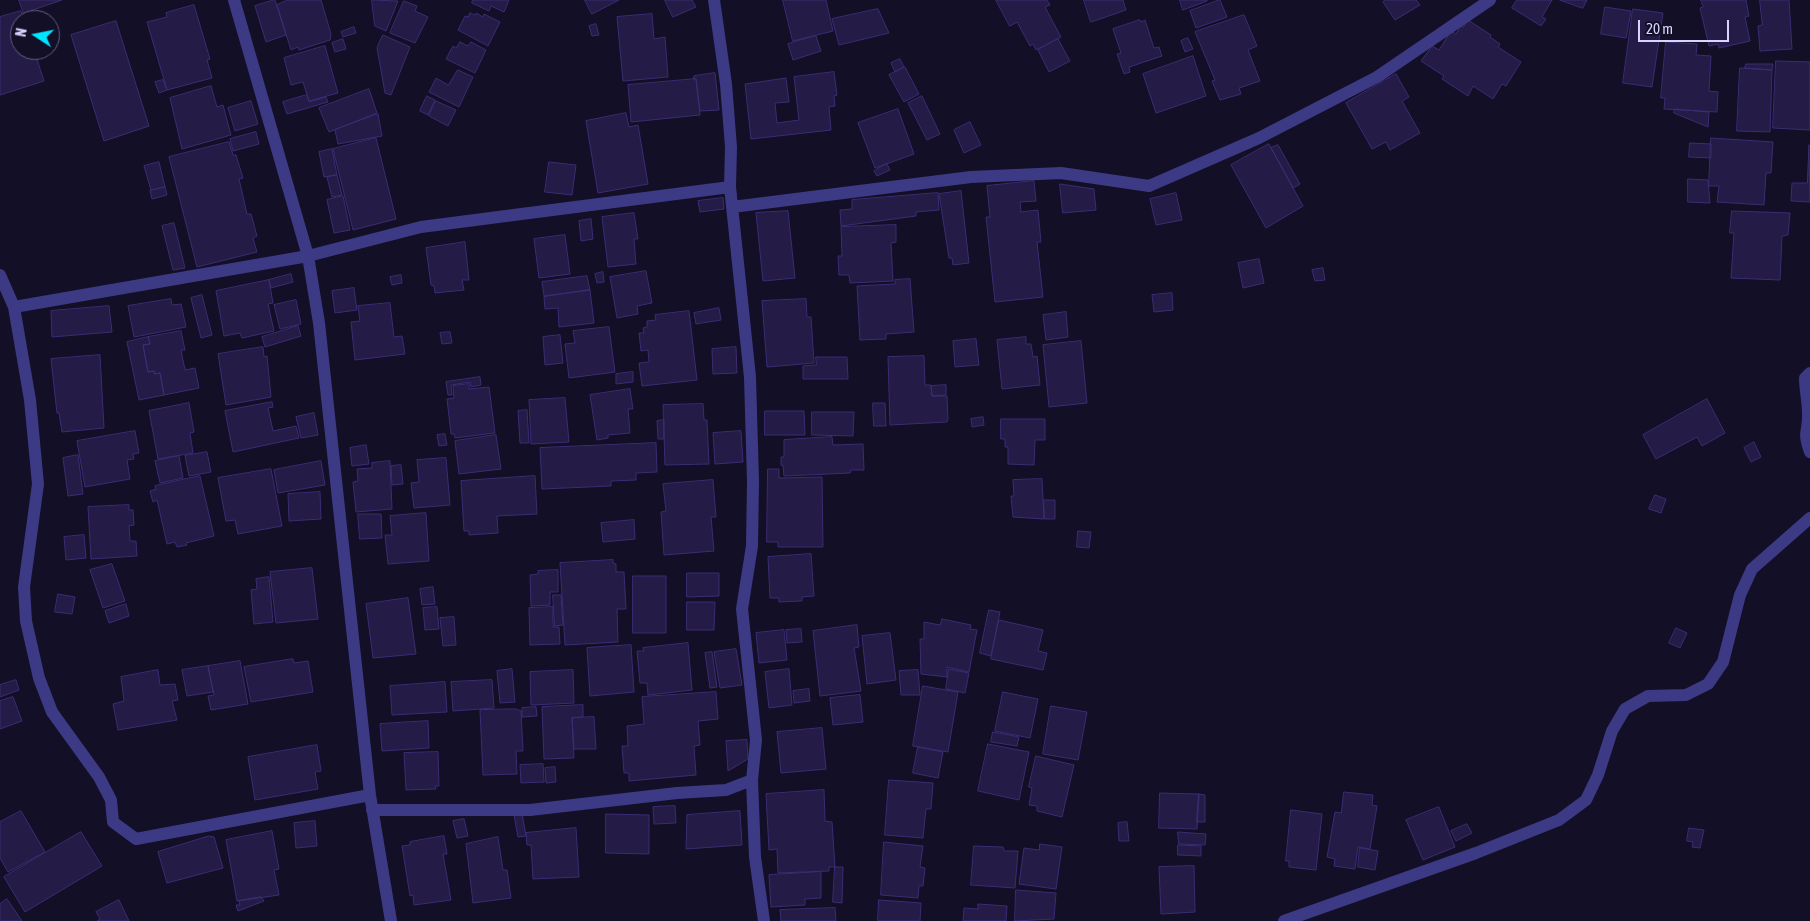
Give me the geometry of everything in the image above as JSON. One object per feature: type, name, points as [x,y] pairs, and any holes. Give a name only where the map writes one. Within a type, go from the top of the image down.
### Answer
[{"type":"street","points":[[234,0],[308,256],[319,323],[370,796],[391,921]]},
{"type":"street","points":[[714,0],[730,138],[730,187],[750,386],[753,482],[752,546],[742,610],[756,740],[752,780],[755,857],[764,921]]},
{"type":"street","points":[[732,207],[971,177],[1061,173],[1149,186],[1260,138],[1368,81],[1490,0]]},
{"type":"street","points":[[14,306],[308,256],[421,227],[730,187]]},
{"type":"street","points":[[0,275],[14,306],[30,400],[38,484],[24,587],[26,621],[39,678],[52,712],[99,777],[111,800],[113,822],[136,839],[370,796]]},
{"type":"street","points":[[1810,374],[1805,378],[1804,394],[1808,414],[1804,438],[1810,452]]},
{"type":"street","points":[[1284,921],[1476,853],[1559,820],[1586,800],[1598,776],[1612,731],[1625,709],[1648,696],[1686,696],[1708,684],[1724,662],[1740,595],[1752,569],[1810,518]]},
{"type":"street","points":[[372,810],[530,810],[676,793],[726,790],[752,780]]},
{"type":"building","points":[[19,0],[62,0],[33,10],[23,10]]},
{"type":"building","points":[[275,0],[286,35],[266,42],[255,6]]},
{"type":"building","points":[[288,0],[321,0],[331,34],[330,40],[299,50],[298,47],[291,50],[277,5]]},
{"type":"building","points":[[372,0],[398,1],[386,31],[375,26]]},
{"type":"building","points":[[473,0],[509,0],[504,12],[491,6],[489,11],[472,3]]},
{"type":"building","points":[[585,0],[619,0],[592,14]]},
{"type":"building","points":[[665,0],[692,0],[696,7],[673,17]]},
{"type":"building","points":[[783,0],[826,0],[833,31],[793,41]]},
{"type":"building","points":[[996,0],[1047,0],[1050,5],[1045,7],[1061,37],[1036,50],[1033,44],[1030,46],[1017,22],[1010,26]]},
{"type":"building","points":[[1084,0],[1123,0],[1126,10],[1091,22]]},
{"type":"building","points":[[1180,0],[1207,0],[1207,1],[1183,10]]},
{"type":"building","points":[[1220,0],[1227,17],[1196,28],[1190,11]]},
{"type":"building","points":[[1386,0],[1416,0],[1420,5],[1395,20],[1383,2]]},
{"type":"building","points":[[1517,0],[1552,0],[1542,17],[1546,19],[1541,26],[1512,8]]},
{"type":"building","points":[[1560,0],[1587,0],[1583,8]]},
{"type":"building","points":[[1701,0],[1746,0],[1749,16],[1745,17],[1750,41],[1719,48],[1718,44],[1709,46],[1700,8],[1703,7]]},
{"type":"building","points":[[1760,0],[1789,0],[1792,49],[1760,51],[1758,26],[1762,25]]},
{"type":"building","points":[[404,1],[417,6],[415,11],[428,17],[415,43],[390,33]]},
{"type":"building","points":[[194,5],[210,59],[207,60],[212,78],[167,90],[147,22],[167,17],[166,13]]},
{"type":"building","points":[[1605,7],[1631,11],[1626,38],[1601,34]]},
{"type":"building","points":[[878,9],[889,33],[839,45],[832,19]]},
{"type":"building","points":[[1633,9],[1663,13],[1652,87],[1623,83]]},
{"type":"building","points":[[470,13],[475,15],[476,13],[483,17],[484,14],[500,22],[488,46],[458,30],[465,16],[468,17]]},
{"type":"building","points":[[10,14],[10,60],[37,60],[44,81],[0,95],[0,17]]},
{"type":"building","points":[[652,14],[654,39],[665,37],[668,77],[623,81],[617,17]]},
{"type":"building","points":[[1244,15],[1257,46],[1248,50],[1260,81],[1239,88],[1241,94],[1220,100],[1212,81],[1215,80],[1195,32]]},
{"type":"building","points":[[1140,20],[1141,22],[1145,20],[1154,48],[1159,47],[1162,56],[1129,67],[1130,72],[1124,74],[1117,54],[1121,53],[1113,29]]},
{"type":"building","points":[[1468,20],[1491,35],[1490,37],[1500,44],[1498,47],[1521,62],[1506,86],[1502,84],[1493,99],[1473,86],[1468,96],[1442,79],[1444,76],[1421,61],[1432,46],[1439,50],[1451,31],[1456,34],[1461,25],[1463,27]]},
{"type":"building","points":[[116,21],[149,126],[104,141],[71,35]]},
{"type":"building","points":[[596,24],[599,35],[592,36],[589,26]]},
{"type":"building","points":[[354,27],[356,33],[343,37],[341,32]]},
{"type":"building","points":[[383,35],[410,47],[391,95],[385,93],[377,48]]},
{"type":"building","points":[[816,36],[821,51],[793,60],[788,44]]},
{"type":"building","points":[[1188,38],[1193,49],[1185,52],[1181,41]]},
{"type":"building","points":[[343,39],[346,49],[335,52],[332,43]]},
{"type":"building","points":[[1058,39],[1070,61],[1049,72],[1038,50]]},
{"type":"building","points":[[460,42],[468,46],[471,42],[486,50],[475,73],[446,59],[453,46],[456,48]]},
{"type":"building","points":[[1666,42],[1697,44],[1696,55],[1711,56],[1709,91],[1718,92],[1717,112],[1664,109],[1665,98],[1661,98]]},
{"type":"building","points":[[325,46],[338,93],[309,101],[303,82],[291,85],[284,58]]},
{"type":"building","points":[[1193,56],[1206,96],[1156,113],[1143,74]]},
{"type":"building","points":[[900,59],[904,67],[895,72],[891,63]]},
{"type":"building","points":[[1776,61],[1810,62],[1810,130],[1773,128]]},
{"type":"building","points":[[1746,64],[1773,64],[1772,70],[1745,68]]},
{"type":"building","points":[[905,67],[919,94],[904,102],[889,75]]},
{"type":"building","points":[[1740,68],[1772,70],[1770,132],[1737,131]]},
{"type":"building","points":[[458,70],[473,77],[459,107],[429,92],[436,78],[448,85]]},
{"type":"building","points":[[834,72],[837,95],[834,96],[835,106],[829,107],[831,130],[751,139],[745,84],[786,78],[789,102],[775,103],[777,123],[799,120],[794,77]]},
{"type":"building","points":[[715,73],[719,110],[700,111],[694,76]]},
{"type":"building","points":[[1396,74],[1409,97],[1402,101],[1420,133],[1390,150],[1386,142],[1372,149],[1346,103]]},
{"type":"building","points":[[696,79],[700,115],[631,122],[628,85]]},
{"type":"building","points":[[163,80],[167,90],[159,93],[155,82]]},
{"type":"building","points":[[211,86],[217,107],[223,105],[231,135],[182,149],[170,98]]},
{"type":"building","points":[[369,89],[377,113],[329,132],[319,108]]},
{"type":"building","points":[[307,95],[309,102],[326,97],[328,102],[287,114],[283,102]]},
{"type":"building","points":[[427,96],[435,100],[428,115],[420,111]]},
{"type":"building","points":[[922,96],[940,134],[927,140],[908,103]]},
{"type":"building","points":[[251,101],[258,124],[235,131],[228,108]]},
{"type":"building","points":[[436,101],[456,110],[448,126],[429,116]]},
{"type":"building","points":[[898,109],[914,154],[875,168],[858,123]]},
{"type":"building","points":[[1675,109],[1709,112],[1708,127],[1674,113]]},
{"type":"building","points":[[626,113],[629,127],[638,125],[648,184],[598,193],[586,121]]},
{"type":"building","points":[[378,114],[382,136],[338,144],[335,130]]},
{"type":"building","points":[[970,122],[981,145],[964,153],[954,130]]},
{"type":"building","points":[[256,132],[259,144],[233,151],[230,139]]},
{"type":"building","points":[[376,138],[396,219],[353,230],[333,149]]},
{"type":"building","points":[[1711,138],[1773,142],[1771,173],[1766,173],[1764,205],[1717,202],[1719,186],[1709,186]]},
{"type":"building","points":[[229,142],[233,155],[236,155],[243,178],[239,179],[247,214],[251,214],[257,236],[253,238],[257,252],[197,267],[169,157]]},
{"type":"building","points":[[1690,143],[1711,144],[1711,158],[1689,157]]},
{"type":"building","points":[[1269,144],[1303,206],[1266,228],[1231,165]]},
{"type":"building","points":[[1278,145],[1300,184],[1293,188],[1271,148]]},
{"type":"building","points":[[1809,145],[1810,202],[1791,201],[1792,183],[1807,183]]},
{"type":"building","points":[[332,149],[337,175],[324,177],[319,152]]},
{"type":"building","points":[[159,162],[165,187],[151,190],[144,166]]},
{"type":"building","points":[[549,162],[576,165],[572,195],[545,192]]},
{"type":"building","points":[[887,164],[890,170],[877,176],[874,171]]},
{"type":"building","points":[[337,175],[342,195],[332,197],[327,177]]},
{"type":"building","points":[[1688,179],[1708,180],[1710,203],[1688,202]]},
{"type":"building","points":[[1034,181],[1036,201],[1020,202],[1021,212],[1038,210],[1041,242],[1037,242],[1043,297],[995,302],[986,217],[990,217],[987,186]]},
{"type":"building","points":[[1060,184],[1094,189],[1096,210],[1063,213]]},
{"type":"building","points":[[165,187],[167,195],[152,199],[150,191]]},
{"type":"building","points":[[961,191],[969,263],[953,265],[952,258],[949,258],[939,194]]},
{"type":"building","points":[[938,193],[939,210],[916,212],[916,216],[841,226],[840,210],[852,209],[852,200]]},
{"type":"building","points":[[1176,193],[1182,220],[1156,225],[1150,199]]},
{"type":"building","points":[[343,196],[350,230],[334,233],[327,200]]},
{"type":"building","points":[[723,198],[724,209],[700,212],[698,201]]},
{"type":"building","points":[[788,211],[795,278],[763,281],[756,213]]},
{"type":"building","points":[[1732,211],[1790,213],[1788,235],[1782,236],[1780,280],[1731,278],[1734,233],[1730,233]]},
{"type":"building","points":[[634,213],[638,239],[634,239],[636,264],[608,267],[602,217]]},
{"type":"building","points":[[591,219],[593,239],[581,241],[579,221]]},
{"type":"building","points":[[174,223],[185,268],[173,270],[162,226]]},
{"type":"building","points":[[896,225],[896,242],[891,243],[893,281],[850,283],[849,275],[839,275],[838,256],[842,256],[841,227]]},
{"type":"building","points":[[565,235],[570,274],[539,278],[534,239]]},
{"type":"building","points":[[465,242],[469,280],[462,280],[464,290],[435,293],[434,286],[431,285],[426,248]]},
{"type":"building","points":[[1259,259],[1264,283],[1243,288],[1238,263]]},
{"type":"building","points":[[1323,268],[1325,280],[1315,281],[1312,270]]},
{"type":"building","points":[[646,271],[652,303],[637,306],[638,314],[617,318],[610,277]]},
{"type":"building","points":[[603,272],[604,282],[597,283],[595,274]]},
{"type":"building","points":[[291,274],[293,282],[271,288],[269,280]]},
{"type":"building","points":[[401,275],[402,283],[392,285],[390,277]]},
{"type":"building","points":[[587,276],[590,290],[544,296],[542,282]]},
{"type":"building","points":[[910,279],[914,332],[886,334],[886,339],[860,340],[857,286],[895,284],[895,280]]},
{"type":"building","points":[[269,280],[273,303],[268,304],[274,331],[242,338],[240,333],[224,336],[216,291]]},
{"type":"building","points":[[354,288],[357,310],[335,313],[332,291]]},
{"type":"building","points":[[590,290],[594,323],[559,327],[558,308],[545,309],[544,297]]},
{"type":"building","points":[[1172,293],[1173,310],[1154,312],[1152,295]]},
{"type":"building","points":[[202,295],[212,335],[201,338],[191,298]]},
{"type":"building","points":[[171,299],[172,305],[181,304],[186,327],[134,337],[128,306]]},
{"type":"building","points":[[806,299],[807,317],[811,317],[814,363],[767,367],[762,301]]},
{"type":"building","points":[[296,300],[301,324],[280,329],[274,305]]},
{"type":"building","points":[[390,303],[394,337],[402,336],[405,354],[355,360],[351,322],[360,321],[358,306]]},
{"type":"building","points":[[109,306],[112,332],[52,337],[51,311]]},
{"type":"building","points":[[719,308],[721,320],[696,324],[694,313]]},
{"type":"building","points":[[689,311],[697,380],[642,386],[639,363],[649,362],[648,350],[641,351],[639,333],[644,333],[643,328],[647,327],[647,321],[656,320],[655,315]]},
{"type":"building","points":[[1066,312],[1068,337],[1046,340],[1043,315]]},
{"type":"building","points":[[298,326],[301,336],[265,347],[262,337]]},
{"type":"building","points":[[609,327],[615,372],[569,378],[565,344],[575,343],[573,331]]},
{"type":"building","points":[[181,331],[185,350],[181,350],[185,370],[195,368],[199,388],[164,395],[160,373],[148,372],[143,345],[150,344],[148,337]]},
{"type":"building","points":[[450,332],[452,343],[442,344],[440,333]]},
{"type":"building","points":[[560,335],[563,363],[545,365],[543,337]]},
{"type":"building","points":[[148,337],[150,344],[143,345],[148,372],[160,373],[164,395],[139,400],[127,342]]},
{"type":"building","points":[[1026,337],[1026,344],[1031,344],[1033,357],[1037,356],[1040,385],[1002,389],[997,340]]},
{"type":"building","points":[[976,339],[979,365],[955,367],[953,341]]},
{"type":"building","points":[[1081,341],[1087,403],[1049,407],[1043,345]]},
{"type":"building","points":[[263,347],[264,357],[267,356],[271,397],[226,405],[218,354]]},
{"type":"building","points":[[736,347],[737,373],[713,374],[712,349]]},
{"type":"building","points":[[100,355],[104,428],[62,432],[59,413],[57,413],[51,359]]},
{"type":"building","points":[[924,356],[925,385],[931,385],[932,396],[947,396],[948,420],[947,422],[890,425],[888,357]]},
{"type":"building","points":[[816,357],[847,357],[848,379],[803,379],[803,366],[816,365]]},
{"type":"building","points":[[633,372],[633,382],[616,384],[616,374]]},
{"type":"building","points":[[480,377],[481,385],[471,387],[470,382],[451,385],[452,395],[448,395],[446,382]]},
{"type":"building","points":[[469,384],[469,389],[489,387],[495,433],[455,438],[454,434],[451,434],[447,399],[454,398],[453,386]]},
{"type":"building","points":[[946,385],[946,395],[932,396],[931,386]]},
{"type":"building","points":[[630,389],[633,409],[628,409],[630,433],[608,435],[608,438],[597,440],[590,395]]},
{"type":"building","points":[[565,398],[569,442],[531,444],[529,400]]},
{"type":"building","points":[[1707,399],[1725,433],[1702,446],[1697,437],[1656,459],[1643,435]]},
{"type":"building","points":[[272,402],[273,407],[268,408],[273,431],[296,426],[299,438],[233,452],[225,411]]},
{"type":"building","points":[[189,403],[194,432],[190,433],[193,453],[158,459],[149,411]]},
{"type":"building","points":[[873,403],[885,403],[886,426],[874,426]]},
{"type":"building","points":[[703,404],[704,420],[707,420],[709,464],[665,465],[663,405]]},
{"type":"building","points":[[527,410],[529,443],[520,443],[518,411]]},
{"type":"building","points":[[765,411],[804,411],[805,435],[765,435]]},
{"type":"building","points":[[812,412],[854,412],[853,436],[812,435]]},
{"type":"building","points":[[314,413],[318,435],[301,438],[296,417]]},
{"type":"building","points":[[983,417],[984,425],[972,427],[971,419]]},
{"type":"building","points":[[1001,419],[1045,419],[1045,440],[1035,440],[1034,465],[1008,464],[1008,447],[1005,447],[1005,439],[1001,439]]},
{"type":"building","points":[[664,420],[664,439],[658,439],[657,421]]},
{"type":"building","points":[[135,431],[139,453],[133,454],[134,459],[127,460],[130,479],[85,487],[77,441]]},
{"type":"building","points":[[741,431],[743,462],[715,464],[713,433]]},
{"type":"building","points":[[445,434],[447,445],[439,446],[437,435]]},
{"type":"building","points":[[496,435],[501,469],[459,474],[455,441]]},
{"type":"building","points":[[832,437],[833,445],[863,444],[864,470],[851,470],[850,473],[784,476],[781,457],[784,457],[784,440]]},
{"type":"building","points":[[1754,442],[1761,457],[1751,462],[1744,448]]},
{"type":"building","points":[[656,443],[657,472],[636,473],[636,480],[611,481],[611,486],[542,489],[540,448]]},
{"type":"building","points":[[366,445],[369,464],[352,466],[350,448]]},
{"type":"building","points":[[207,452],[211,472],[189,476],[185,456]]},
{"type":"building","points":[[78,455],[83,494],[68,496],[63,458]]},
{"type":"building","points":[[179,456],[183,478],[160,483],[155,461]]},
{"type":"building","points":[[446,458],[450,505],[414,508],[411,483],[419,482],[417,460]]},
{"type":"building","points":[[321,461],[325,485],[278,493],[274,470]]},
{"type":"building","points":[[390,461],[392,509],[356,512],[353,482],[358,481],[357,469],[372,468],[372,463]]},
{"type":"building","points":[[401,465],[403,484],[392,485],[391,466]]},
{"type":"building","points":[[271,469],[282,526],[238,534],[235,520],[226,521],[218,478]]},
{"type":"building","points":[[768,469],[779,469],[779,478],[822,477],[823,547],[778,547],[778,542],[767,542]]},
{"type":"building","points":[[200,476],[214,536],[177,547],[175,542],[167,544],[157,500],[153,502],[150,491],[156,489],[155,486]]},
{"type":"building","points":[[535,476],[537,514],[497,516],[498,533],[469,535],[469,531],[464,531],[461,481]]},
{"type":"building","points":[[1042,479],[1044,519],[1013,517],[1011,496],[1014,496],[1013,480]]},
{"type":"building","points":[[713,480],[716,517],[711,517],[714,551],[664,555],[661,512],[666,511],[663,484]]},
{"type":"building","points":[[320,492],[321,519],[289,521],[288,494]]},
{"type":"building","points":[[1655,495],[1666,499],[1661,513],[1649,509]]},
{"type":"building","points":[[1044,500],[1055,500],[1055,519],[1045,519]]},
{"type":"building","points":[[129,505],[129,510],[133,510],[134,525],[129,526],[130,541],[136,541],[137,556],[91,559],[88,507]]},
{"type":"building","points":[[426,513],[429,561],[388,564],[385,535],[392,535],[390,516]]},
{"type":"building","points":[[358,514],[381,514],[382,538],[360,539]]},
{"type":"building","points":[[634,520],[635,539],[603,542],[601,523]]},
{"type":"building","points":[[1078,531],[1091,532],[1089,548],[1077,547]]},
{"type":"building","points":[[84,535],[86,558],[66,560],[64,537]]},
{"type":"building","points":[[811,554],[814,596],[802,597],[802,601],[779,602],[779,598],[770,598],[768,557]]},
{"type":"building","points":[[613,560],[613,563],[616,564],[616,572],[624,572],[626,609],[617,609],[618,642],[565,645],[560,563]]},
{"type":"building","points":[[112,564],[125,601],[103,608],[90,570]]},
{"type":"building","points":[[312,568],[318,619],[276,623],[270,572]]},
{"type":"building","points":[[558,570],[558,592],[550,592],[550,605],[531,606],[530,575],[538,574],[538,571]]},
{"type":"building","points":[[687,573],[719,573],[719,596],[687,597]]},
{"type":"building","points":[[633,576],[666,576],[666,633],[633,633]]},
{"type":"building","points":[[269,577],[273,622],[254,624],[251,590],[257,589],[256,579]]},
{"type":"building","points":[[433,587],[435,604],[422,605],[420,589]]},
{"type":"building","points":[[58,594],[75,597],[72,614],[55,612]]},
{"type":"building","points":[[553,595],[561,595],[563,625],[555,626]]},
{"type":"building","points":[[408,598],[416,654],[373,658],[366,604]]},
{"type":"building","points":[[687,602],[715,602],[714,630],[687,630]]},
{"type":"building","points":[[126,604],[129,616],[109,623],[105,611]]},
{"type":"building","points":[[437,607],[439,629],[425,630],[423,608]]},
{"type":"building","points":[[553,607],[553,627],[559,627],[560,644],[530,645],[529,608]]},
{"type":"building","points":[[989,610],[1000,612],[991,656],[980,653]]},
{"type":"building","points":[[454,617],[456,645],[443,646],[440,618]]},
{"type":"building","points":[[942,619],[971,625],[970,629],[977,630],[969,672],[947,667],[947,677],[921,674],[920,639],[924,639],[924,622],[940,625]]},
{"type":"building","points":[[999,620],[1043,630],[1038,651],[1047,653],[1043,670],[991,659]]},
{"type":"building","points":[[857,625],[859,647],[854,648],[861,691],[820,696],[813,631]]},
{"type":"building","points":[[1676,628],[1687,633],[1680,648],[1669,643]]},
{"type":"building","points":[[801,629],[802,642],[787,643],[786,630]]},
{"type":"building","points":[[784,630],[787,660],[759,663],[756,633]]},
{"type":"building","points":[[890,633],[896,680],[867,684],[862,636]]},
{"type":"building","points":[[688,643],[692,690],[648,695],[647,683],[640,683],[637,651],[644,651],[643,648]]},
{"type":"building","points":[[631,645],[634,692],[590,696],[587,648]]},
{"type":"building","points":[[736,649],[742,685],[720,688],[714,652]]},
{"type":"building","points":[[712,652],[717,687],[710,688],[705,653]]},
{"type":"building","points":[[293,659],[294,663],[308,661],[313,692],[251,702],[244,667]]},
{"type":"building","points":[[240,661],[248,704],[211,710],[208,696],[214,695],[208,666]]},
{"type":"building","points":[[208,666],[213,692],[187,696],[182,670]]},
{"type":"building","points":[[512,669],[515,702],[500,703],[497,671]]},
{"type":"building","points":[[789,669],[792,705],[769,708],[765,672]]},
{"type":"building","points":[[949,669],[969,673],[965,693],[946,689]]},
{"type":"building","points":[[158,670],[160,685],[175,684],[178,700],[172,701],[177,720],[118,730],[113,704],[124,701],[121,677]]},
{"type":"building","points":[[573,670],[574,703],[531,705],[530,672]]},
{"type":"building","points":[[918,670],[920,695],[901,695],[899,671]]},
{"type":"building","points":[[16,680],[19,690],[0,697],[0,685]]},
{"type":"building","points":[[492,680],[494,708],[453,711],[451,682]]},
{"type":"building","points":[[445,682],[447,712],[392,715],[390,686]]},
{"type":"building","points":[[923,686],[958,692],[948,752],[913,746]]},
{"type":"building","points":[[809,689],[810,701],[794,703],[793,691]]},
{"type":"building","points":[[716,692],[718,719],[698,721],[700,745],[694,746],[696,775],[629,781],[629,773],[624,773],[622,746],[628,746],[627,726],[644,724],[642,697]]},
{"type":"building","points":[[1003,692],[1038,699],[1030,738],[995,731]]},
{"type":"building","points":[[860,695],[863,722],[833,725],[830,698]]},
{"type":"building","points":[[13,697],[22,721],[0,729],[0,701]]},
{"type":"building","points":[[583,705],[583,717],[572,718],[574,758],[544,759],[542,707]]},
{"type":"building","points":[[1051,706],[1087,712],[1078,760],[1043,754]]},
{"type":"building","points":[[536,707],[537,716],[522,717],[522,708]]},
{"type":"building","points":[[516,709],[521,711],[523,751],[516,751],[517,774],[483,775],[480,710]]},
{"type":"building","points":[[594,717],[596,749],[574,749],[572,718]]},
{"type":"building","points":[[428,721],[429,748],[382,751],[380,724]]},
{"type":"building","points":[[822,728],[826,769],[781,773],[777,732]]},
{"type":"building","points":[[993,732],[1019,737],[1017,746],[991,742]]},
{"type":"building","points":[[747,740],[748,759],[728,771],[726,741]]},
{"type":"building","points":[[988,744],[1029,752],[1019,800],[978,791]]},
{"type":"building","points":[[317,745],[321,771],[315,772],[318,789],[255,800],[248,757]]},
{"type":"building","points":[[918,747],[943,752],[938,778],[913,773]]},
{"type":"building","points":[[438,752],[439,786],[435,786],[436,789],[406,790],[404,753]]},
{"type":"building","points":[[1036,756],[1074,765],[1062,817],[1037,811],[1037,806],[1029,805],[1032,788],[1029,787]]},
{"type":"building","points":[[543,764],[544,782],[521,783],[520,765]]},
{"type":"building","points":[[555,767],[556,782],[546,783],[545,768]]},
{"type":"building","points":[[889,780],[933,783],[931,809],[926,809],[923,838],[885,835]]},
{"type":"building","points":[[824,790],[825,821],[832,822],[835,867],[829,867],[829,871],[778,873],[777,849],[769,850],[766,794]]},
{"type":"building","points":[[1344,792],[1373,795],[1372,805],[1377,806],[1370,849],[1358,847],[1355,869],[1334,866],[1335,859],[1327,857],[1335,812],[1341,813]]},
{"type":"building","points":[[1160,793],[1199,794],[1197,829],[1159,828]]},
{"type":"building","points":[[1199,794],[1205,795],[1205,822],[1197,822]]},
{"type":"building","points":[[675,806],[676,823],[654,824],[653,807]]},
{"type":"building","points":[[1439,807],[1455,847],[1423,860],[1406,820]]},
{"type":"building","points":[[1291,810],[1322,814],[1316,870],[1289,867],[1289,861],[1286,861]]},
{"type":"building","points":[[21,811],[45,852],[8,872],[0,858],[0,822]]},
{"type":"building","points":[[740,811],[742,845],[686,849],[687,815]]},
{"type":"building","points":[[522,813],[526,836],[518,837],[514,815]]},
{"type":"building","points":[[606,814],[649,815],[649,854],[606,853]]},
{"type":"building","points":[[464,819],[468,836],[457,838],[453,821]]},
{"type":"building","points":[[315,821],[317,846],[296,848],[294,823]]},
{"type":"building","points":[[1127,822],[1129,841],[1119,841],[1118,823]]},
{"type":"building","points":[[1467,824],[1472,833],[1456,841],[1451,831]]},
{"type":"building","points":[[576,828],[579,877],[533,879],[531,845],[527,845],[526,833]]},
{"type":"building","points":[[1689,828],[1704,830],[1700,848],[1692,847],[1693,842],[1687,841]]},
{"type":"building","points":[[272,831],[279,869],[274,870],[279,895],[237,901],[226,840]]},
{"type":"building","points":[[81,832],[102,866],[25,912],[4,877]]},
{"type":"building","points":[[1178,832],[1206,834],[1205,845],[1179,844]]},
{"type":"building","points":[[209,836],[214,837],[223,868],[167,883],[158,852]]},
{"type":"building","points":[[444,836],[447,854],[443,854],[451,900],[414,905],[413,895],[410,896],[402,846],[410,845],[410,842]]},
{"type":"building","points":[[498,837],[503,870],[507,870],[511,898],[473,903],[466,844]]},
{"type":"building","points":[[884,842],[923,846],[920,867],[925,868],[923,886],[919,886],[918,898],[881,895]]},
{"type":"building","points":[[1040,844],[1062,847],[1056,889],[1019,884],[1024,848],[1039,850]]},
{"type":"building","points":[[1178,845],[1201,846],[1201,856],[1178,855]]},
{"type":"building","points":[[974,846],[1003,847],[1004,851],[1018,851],[1015,888],[971,885]]},
{"type":"building","points":[[1360,848],[1378,851],[1375,870],[1358,867]]},
{"type":"building","points":[[1194,866],[1195,912],[1161,914],[1159,867]]},
{"type":"building","points":[[835,867],[843,867],[842,903],[833,902]]},
{"type":"building","points":[[821,872],[821,898],[805,899],[805,905],[771,907],[769,875]]},
{"type":"building","points":[[1016,890],[1056,893],[1054,919],[1015,921]]},
{"type":"building","points":[[261,897],[264,901],[238,911],[236,905],[240,905],[239,901]]},
{"type":"building","points":[[7,899],[22,921],[0,921],[0,904]]},
{"type":"building","points":[[119,900],[129,921],[97,921],[100,919],[96,912]]},
{"type":"building","points":[[879,900],[921,903],[920,921],[878,921]]},
{"type":"building","points":[[978,904],[1007,906],[1006,921],[963,921],[964,908],[978,909]]},
{"type":"building","points":[[835,908],[836,921],[781,921],[780,910]]}]
